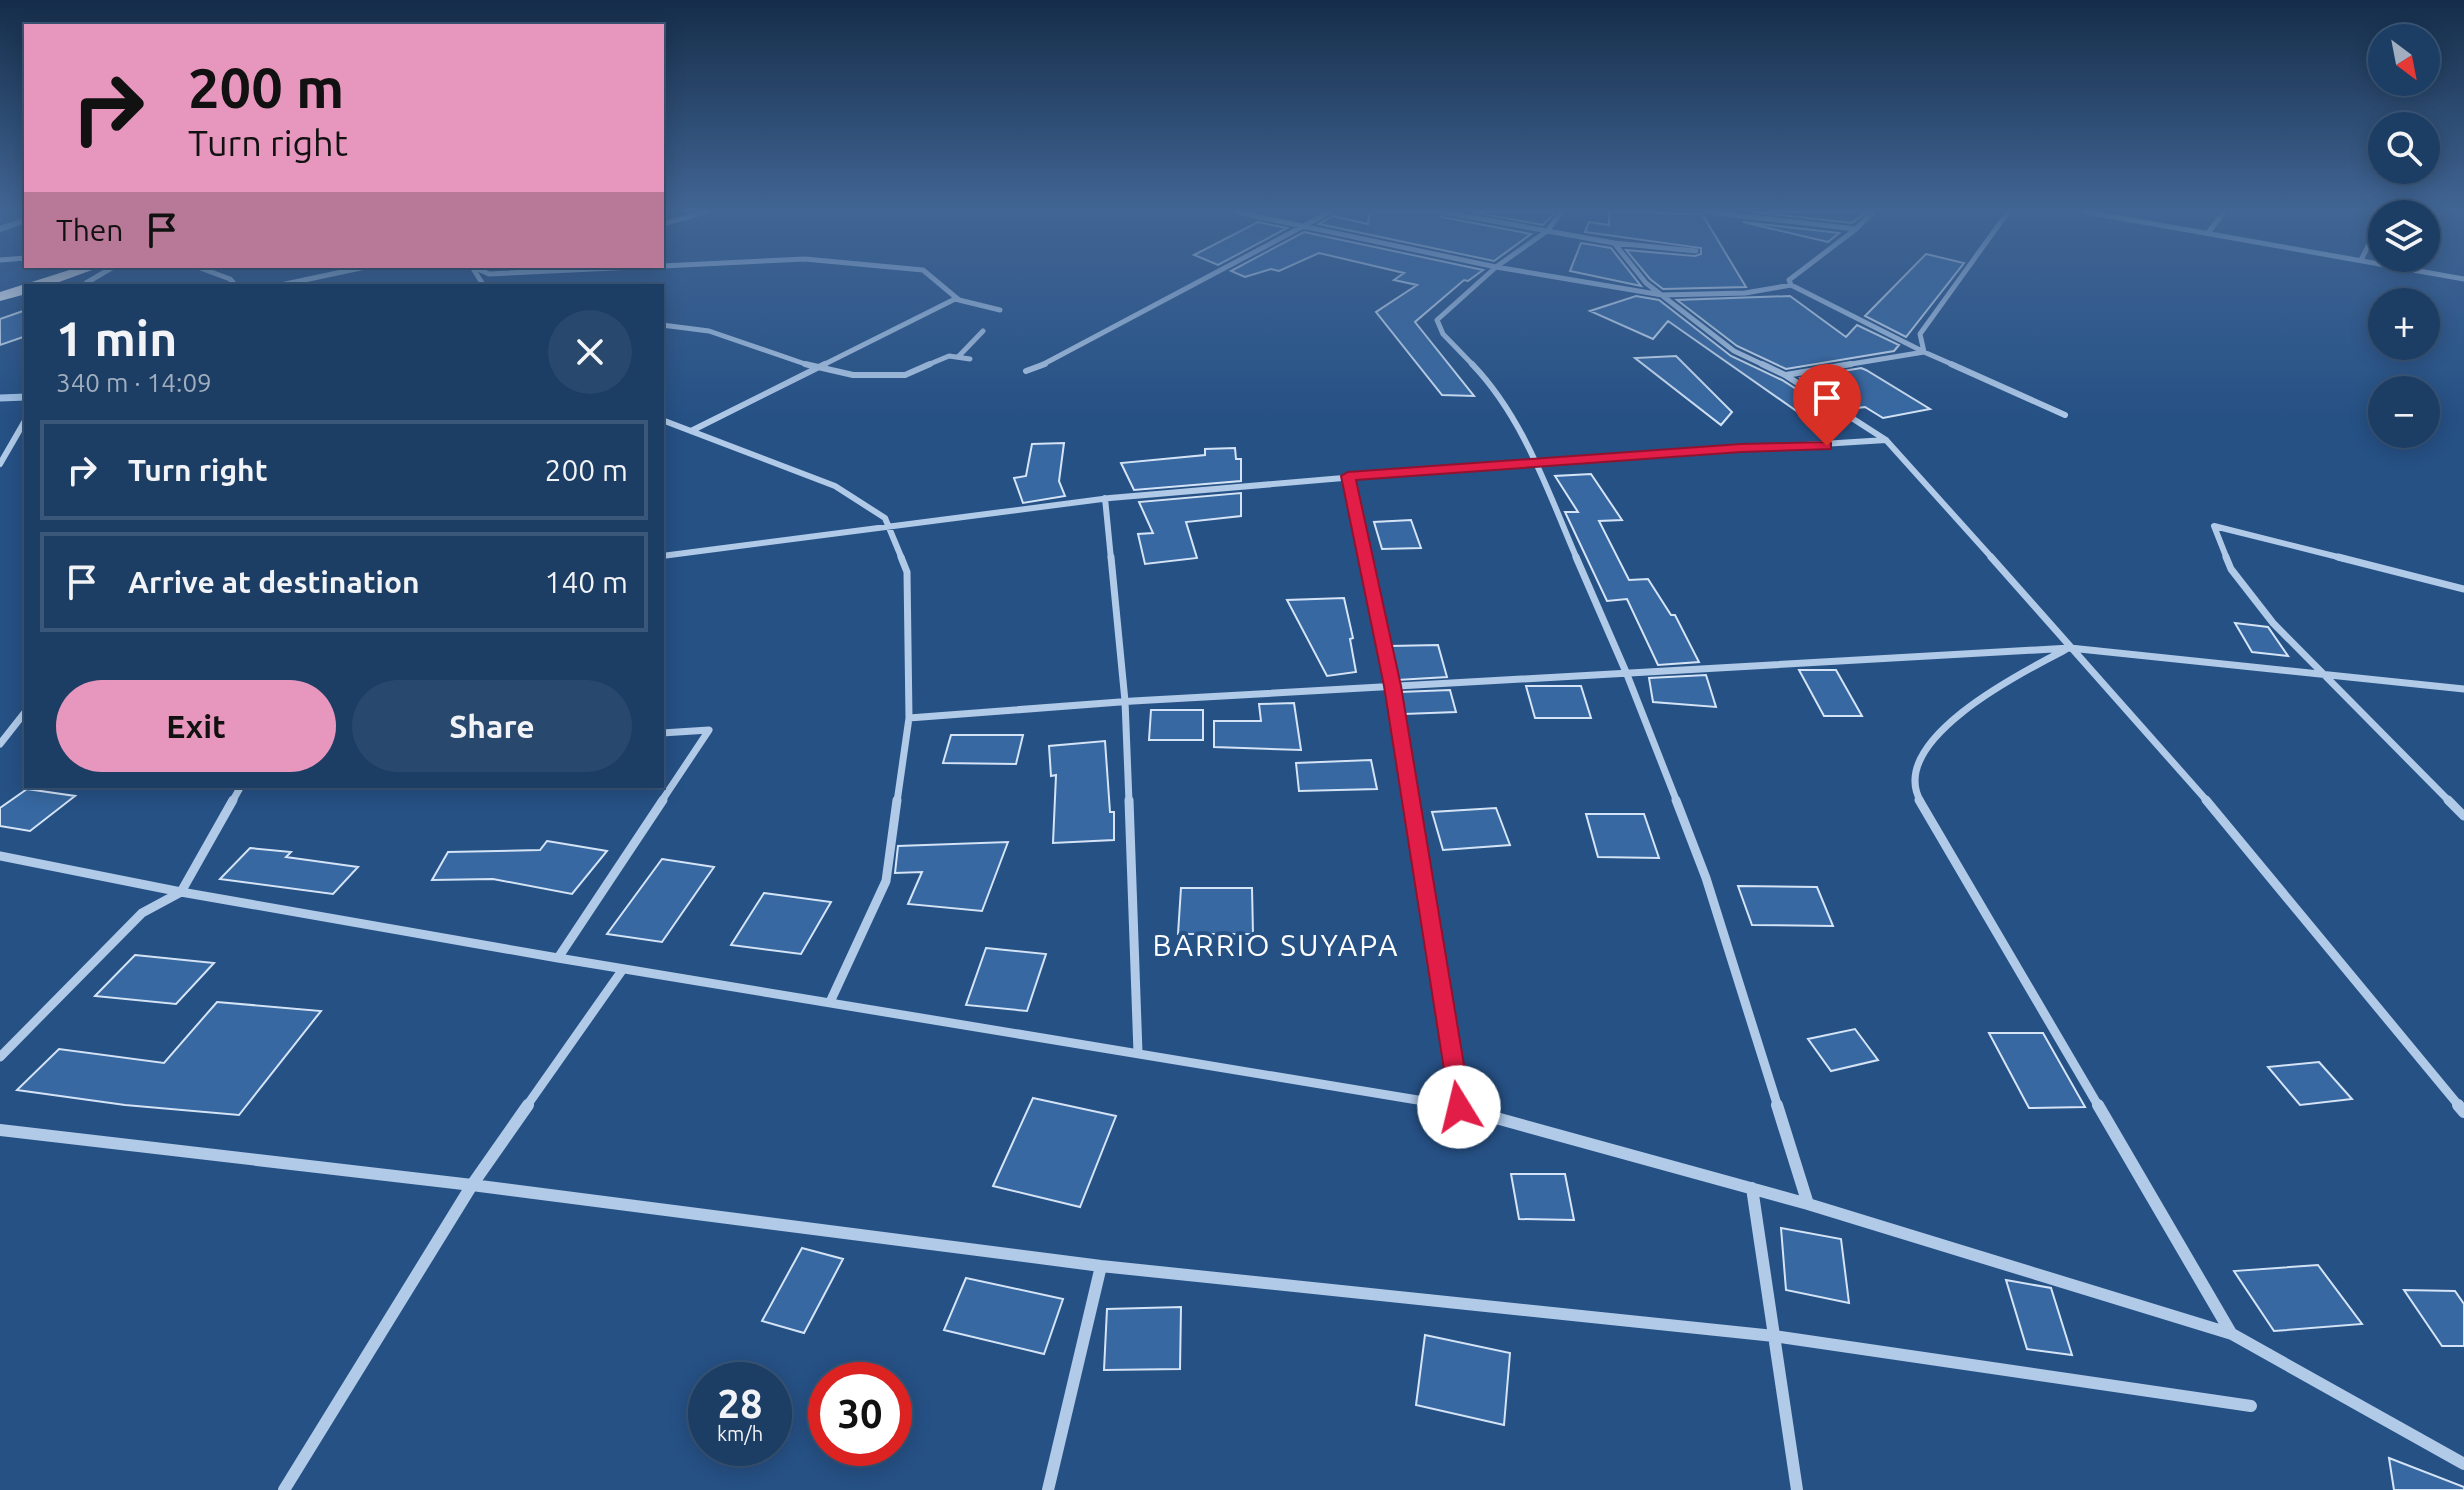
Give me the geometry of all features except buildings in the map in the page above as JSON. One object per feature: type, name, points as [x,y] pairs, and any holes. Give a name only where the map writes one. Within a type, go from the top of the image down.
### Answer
[{"type":"highway","points":[[0,297],[24,290]]},
{"type":"street","points":[[937,282],[957,298],[1000,310]]},
{"type":"street","points":[[1026,371],[1046,364],[1064,351],[1193,282]]},
{"type":"street","points":[[1480,282],[1437,320],[1443,334],[1491,384],[1524,437],[1626,672],[1706,878],[1808,1204]]},
{"type":"street","points":[[1582,282],[1662,295],[1718,295],[1791,285],[1924,352],[2065,415]]},
{"type":"street","points":[[1645,282],[1734,351],[1785,375],[1886,440],[2187,777],[2464,1112]]},
{"type":"street","points":[[1924,352],[1920,334],[1958,282]]},
{"type":"street","points":[[691,431],[957,298]]},
{"type":"street","points":[[664,325],[709,331],[818,368],[853,375],[905,375],[949,356],[970,359]]},
{"type":"street","points":[[958,357],[983,331]]},
{"type":"street","points":[[1785,375],[1924,352]]},
{"type":"street","points":[[664,421],[835,486],[885,518],[907,572],[909,718],[886,881],[830,1002]]},
{"type":"street","points":[[0,464],[24,422]]},
{"type":"street","points":[[664,556],[771,545],[889,525],[1105,498],[1348,476],[1886,440]]},
{"type":"street","points":[[1348,476],[1392,686],[1459,1107]]},
{"type":"street","points":[[1105,498],[1125,701],[1138,1053]]},
{"type":"street","points":[[2464,589],[2214,526],[2231,569],[2273,623],[2464,816]]},
{"type":"street","points":[[2070,648],[2008,678],[1933,740],[1916,766],[1913,789],[2232,1334]]},
{"type":"street","points":[[909,718],[1125,701],[2070,648],[2464,689]]},
{"type":"street","points":[[0,744],[24,714]]},
{"type":"street","points":[[558,958],[709,730],[664,733]]},
{"type":"street","points":[[0,1057],[142,913],[181,892],[240,788]]},
{"type":"street","points":[[0,856],[181,892],[558,958],[1459,1107],[1808,1204],[2232,1334],[2464,1464]]},
{"type":"street","points":[[284,1490],[472,1185],[623,969]]},
{"type":"street","points":[[0,1130],[472,1185],[1101,1266],[1774,1336],[2251,1406]]},
{"type":"street","points":[[1752,1188],[1797,1490]]},
{"type":"street","points":[[1048,1490],[1101,1266]]},
{"type":"waterway","points":[[0,398],[24,397]]},
{"type":"district","name":"BARRIO SUYAPA","points":[[1276,945]]},
{"type":"route","points":[[1459,1107],[1392,686],[1348,476],[1741,448],[1827,446]]}]
